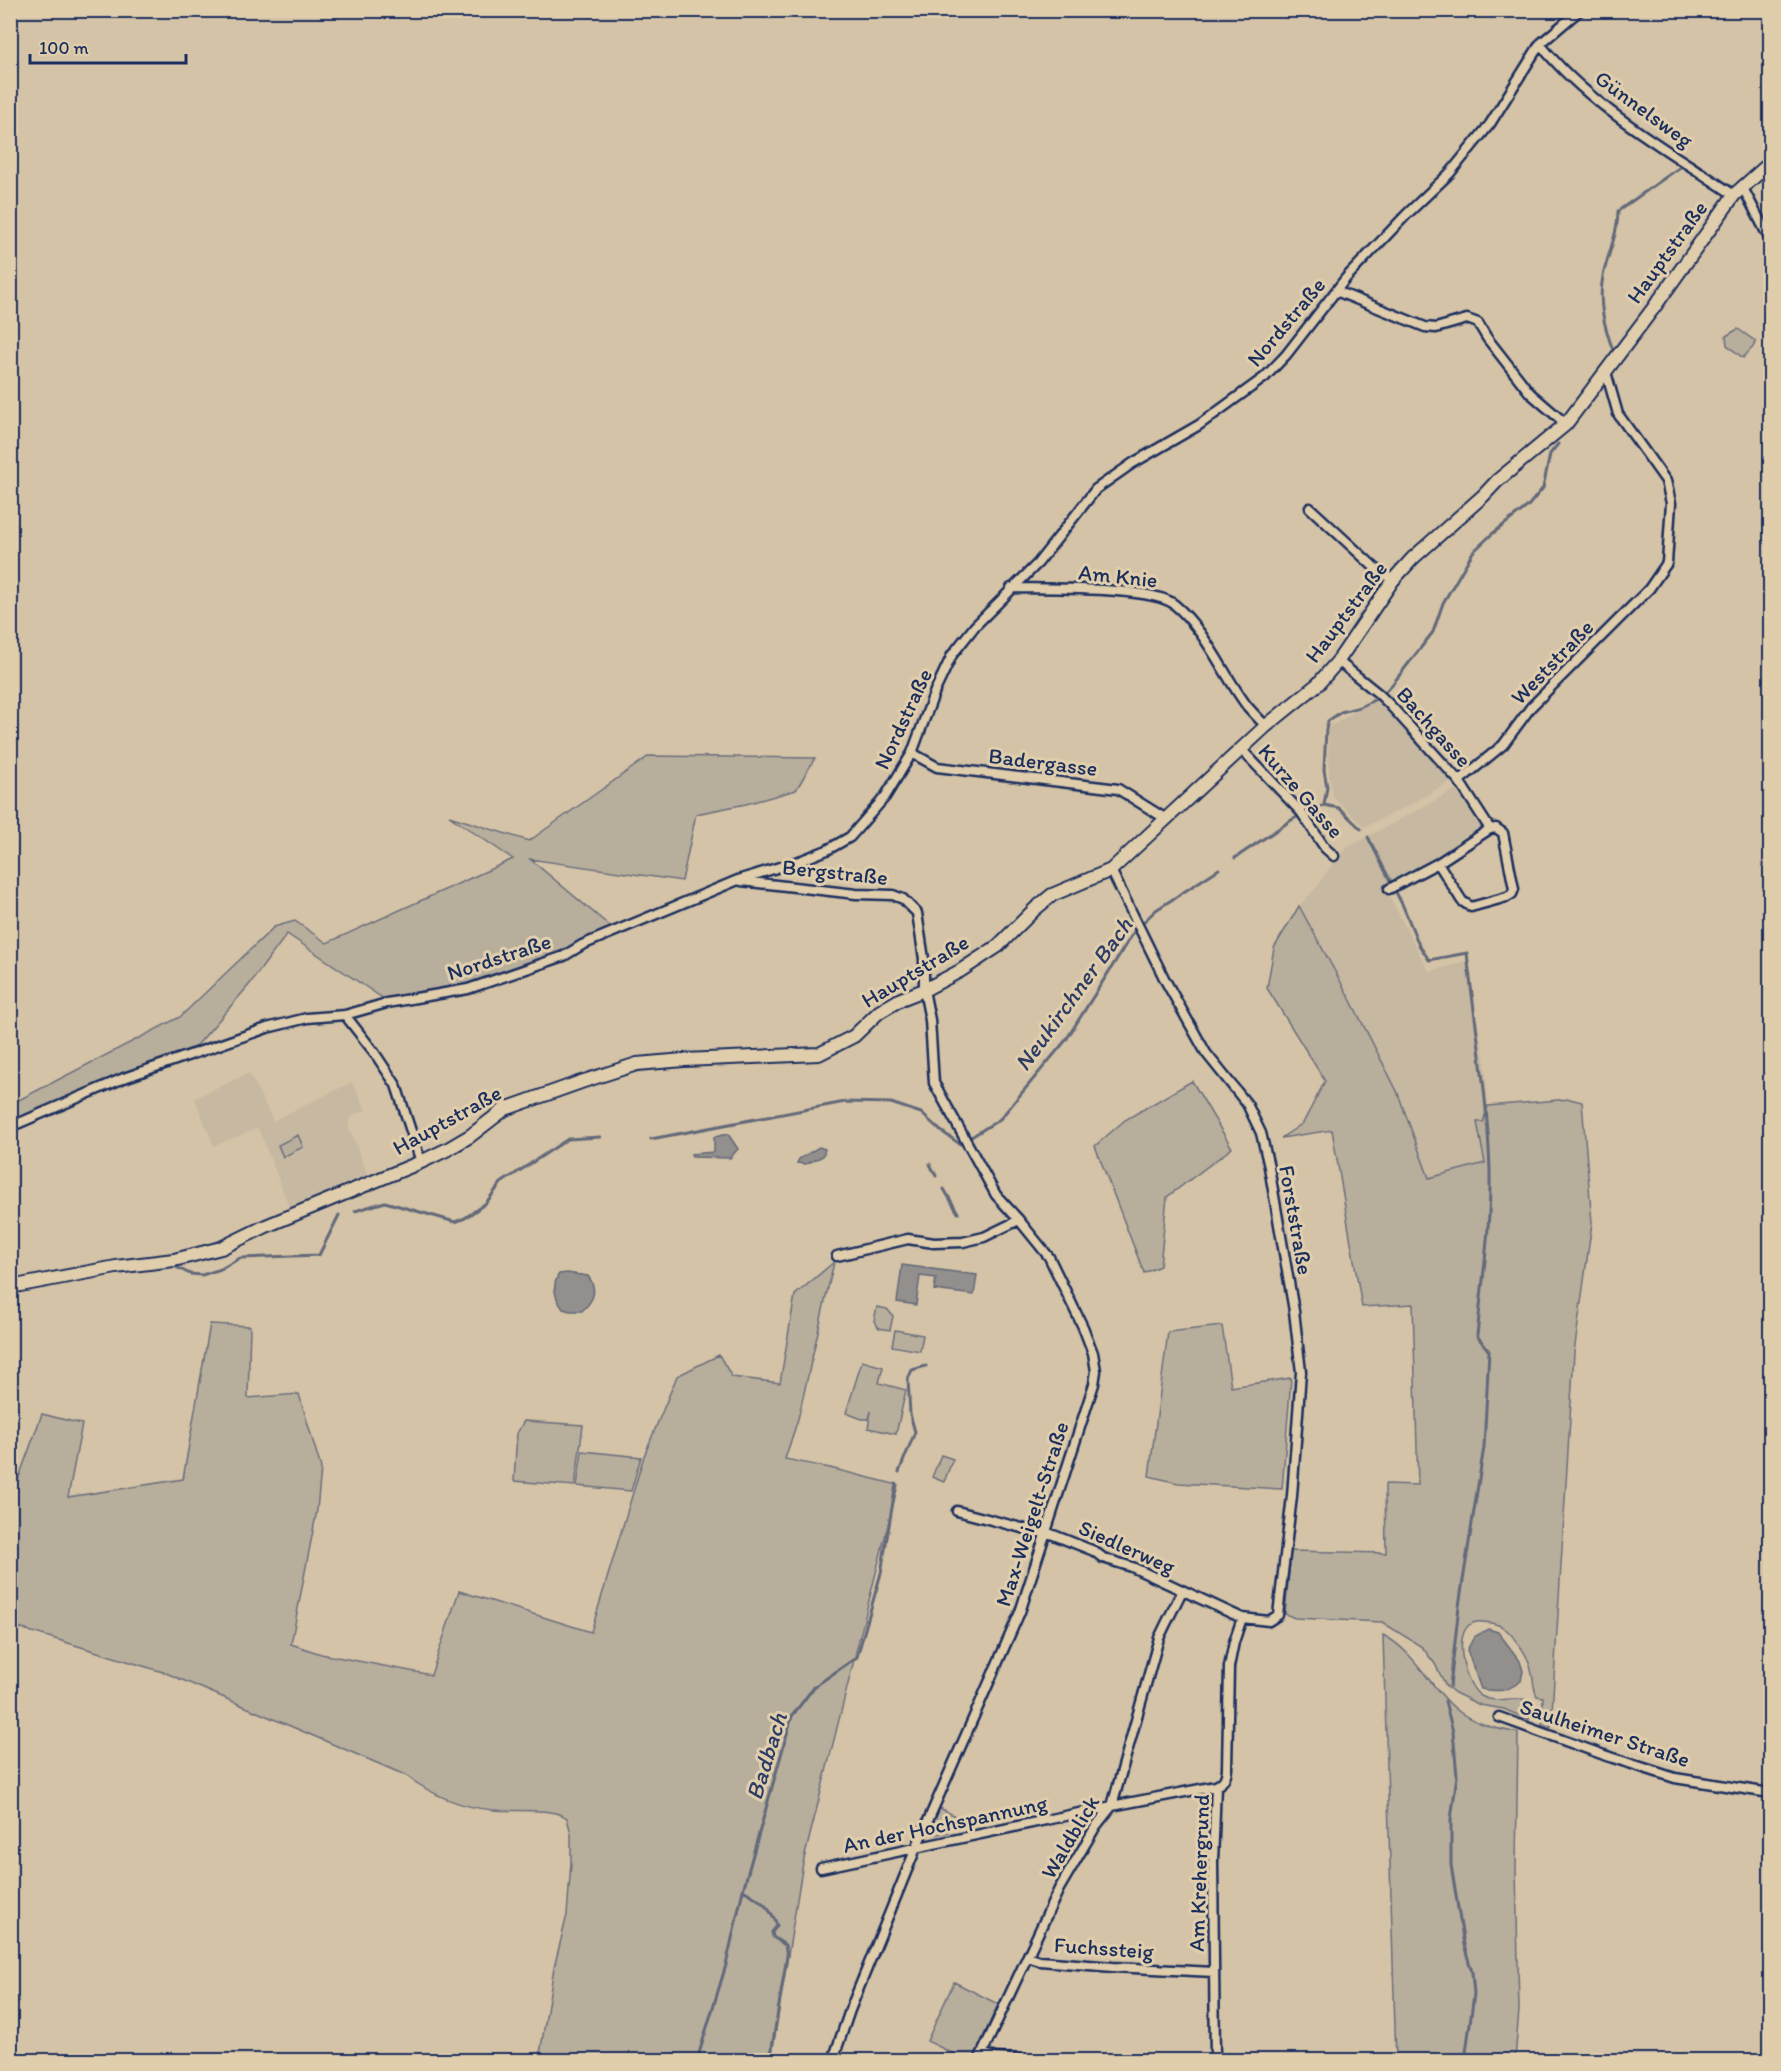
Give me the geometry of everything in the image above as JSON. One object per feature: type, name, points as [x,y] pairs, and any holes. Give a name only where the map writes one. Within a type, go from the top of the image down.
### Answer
[{"type":"street","name":"Nordstraße","points":[[10,1127],[124,1078],[267,1028],[307,1018],[345,1015],[387,1003],[468,989],[564,956],[582,945],[738,880],[802,860],[850,837],[885,797],[912,753],[952,655],[975,626],[1038,563],[1096,489],[1133,463],[1199,425],[1265,377],[1286,355],[1336,291],[1406,214],[1450,173],[1490,124],[1540,44],[1580,10]]},
{"type":"street","name":"Günnelsweg","points":[[1540,44],[1553,59],[1625,122],[1738,190]]},
{"type":"street","name":"Hauptstraße","points":[[10,1287],[116,1267],[174,1260],[221,1248],[266,1226],[421,1162],[470,1136],[505,1109],[637,1064],[819,1054],[854,1036],[879,1012],[901,999],[960,971],[998,945],[1052,895],[1111,870],[1266,726],[1318,684],[1338,662],[1393,580],[1413,558],[1497,481],[1566,424],[1738,190],[1770,163]]},
{"type":"street","points":[[1738,190],[1770,240]]},
{"type":"street","points":[[1336,291],[1425,327],[1436,327],[1471,319],[1478,323],[1500,357],[1530,393],[1566,424]]},
{"type":"street","name":"Weststraße","points":[[1459,782],[1503,745],[1531,707],[1649,589],[1667,563],[1671,504],[1666,481],[1618,414],[1606,372]]},
{"type":"street","points":[[1310,508],[1374,567],[1393,580]]},
{"type":"street","name":"Am Knie","points":[[1011,588],[1133,592],[1169,600],[1176,605],[1207,642],[1248,706],[1266,726]]},
{"type":"street","name":"Bachgasse","points":[[1338,662],[1380,695],[1459,782],[1490,829],[1496,828],[1503,833],[1514,889],[1512,894],[1471,907],[1462,901],[1438,863]]},
{"type":"street","name":"Kurze Gasse","points":[[1241,749],[1303,815],[1325,848],[1334,856]]},
{"type":"street","name":"Badergasse","points":[[912,753],[937,767],[1118,789],[1166,819]]},
{"type":"street","points":[[1389,889],[1438,863],[1490,829]]},
{"type":"street","name":"Forststraße","points":[[1111,870],[1165,980],[1206,1053],[1247,1104],[1261,1133],[1269,1167],[1294,1311],[1301,1372],[1292,1496],[1278,1615]]},
{"type":"street","name":"Bergstraße","points":[[738,880],[856,894],[893,895],[903,899],[917,913],[920,923],[924,990]]},
{"type":"street","name":"Max-Weigelt-Straße","points":[[833,2061],[850,2010],[916,1848],[1020,1612],[1094,1384],[1096,1371],[1093,1353],[1083,1327],[1049,1257],[996,1195],[934,1083],[930,1020],[924,990]]},
{"type":"street","points":[[345,1015],[396,1085],[421,1162]]},
{"type":"street","points":[[837,1256],[908,1239],[934,1243],[963,1242],[984,1237],[1019,1220]]},
{"type":"street","name":"Siedlerweg","points":[[957,1511],[1037,1532],[1046,1532],[1094,1551],[1103,1558],[1132,1567],[1242,1618],[1269,1621],[1278,1615]]},
{"type":"street","name":"Waldblick","points":[[981,2057],[1059,1889],[1096,1826],[1112,1806],[1159,1638],[1182,1591]]},
{"type":"street","name":"Am Krehergrund","points":[[1215,2061],[1213,1861],[1216,1786],[1226,1778],[1229,1667],[1242,1618]]},
{"type":"street","name":"Saulheimer Straße","points":[[1499,1717],[1675,1778],[1770,1793]]},
{"type":"street","name":"An der Hochspannung","points":[[821,1868],[1216,1786]]},
{"type":"street","name":"Fuchssteig","points":[[1028,1957],[1040,1961],[1113,1967],[1214,1972]]},
{"type":"street","points":[[981,2057],[1026,2061]]},
{"type":"shaded area","points":[[1738,329],[1755,341],[1755,345],[1743,358],[1727,345],[1726,336]]},
{"type":"shaded area","points":[[1378,698],[1453,780],[1404,808],[1364,827],[1333,796],[1329,773],[1328,728]]},
{"type":"shaded area","points":[[649,756],[815,758],[796,790],[746,804],[696,814],[682,881],[530,859],[611,927],[540,961],[470,984],[387,1001],[287,934],[249,985],[193,1050],[11,1124],[11,1104],[180,1017],[274,927],[295,921],[327,943],[513,859],[449,816],[529,841]]},
{"type":"shaded area","points":[[1460,787],[1482,829],[1386,890],[1429,972],[1466,961],[1485,1062],[1488,1106],[1483,1123],[1477,1122],[1486,1163],[1429,1178],[1397,1091],[1299,906],[1347,848]]},
{"type":"shaded area","points":[[1299,906],[1397,1091],[1429,1178],[1485,1163],[1477,1122],[1483,1122],[1488,1106],[1570,1099],[1582,1102],[1592,1223],[1574,1353],[1551,1728],[1542,1725],[1543,1697],[1537,1696],[1531,1670],[1522,1648],[1511,1634],[1499,1625],[1477,1622],[1469,1625],[1464,1631],[1462,1651],[1466,1673],[1475,1691],[1487,1699],[1530,1701],[1529,1720],[1504,1709],[1480,1705],[1455,1693],[1446,1686],[1435,1664],[1422,1647],[1382,1622],[1295,1618],[1285,1614],[1291,1551],[1386,1553],[1385,1484],[1418,1485],[1413,1304],[1362,1307],[1332,1130],[1281,1138],[1303,1123],[1325,1081],[1267,988],[1274,948]]},
{"type":"shaded area","points":[[249,1073],[273,1121],[352,1082],[366,1110],[352,1116],[348,1125],[368,1176],[290,1208],[258,1128],[214,1146],[195,1098]]},
{"type":"shaded area","points":[[1192,1081],[1232,1148],[1167,1197],[1160,1266],[1144,1273],[1095,1146],[1125,1120]]},
{"type":"shaded area","points":[[728,1134],[738,1149],[730,1158],[692,1157],[691,1154],[714,1152],[714,1137]]},
{"type":"shaded area","points":[[298,1135],[303,1147],[283,1157],[278,1145]]},
{"type":"shaded area","points":[[819,1147],[825,1149],[823,1156],[806,1164],[797,1163],[799,1159]]},
{"type":"shaded area","points":[[834,1262],[798,1419],[785,1459],[898,1485],[803,1863],[771,2060],[539,2060],[554,1968],[567,1915],[571,1834],[567,1818],[552,1812],[482,1809],[458,1803],[426,1789],[405,1775],[166,1673],[16,1627],[11,1628],[11,1499],[42,1414],[82,1424],[68,1497],[183,1479],[210,1324],[250,1326],[248,1398],[299,1394],[321,1468],[317,1510],[291,1644],[321,1654],[431,1675],[459,1591],[591,1632],[644,1456],[677,1376],[719,1355],[732,1377],[780,1383],[795,1295]]},
{"type":"shaded area","points":[[902,1265],[977,1275],[974,1295],[934,1290],[936,1278],[920,1276],[916,1305],[897,1302]]},
{"type":"shaded area","points":[[559,1274],[588,1276],[593,1286],[592,1299],[582,1311],[563,1309],[556,1296],[557,1278]]},
{"type":"shaded area","points":[[877,1307],[887,1309],[893,1316],[890,1330],[879,1328],[874,1321]]},
{"type":"shaded area","points":[[1222,1326],[1231,1387],[1291,1378],[1282,1489],[1178,1483],[1149,1476],[1168,1332]]},
{"type":"shaded area","points":[[895,1330],[923,1335],[920,1351],[892,1346]]},
{"type":"shaded area","points":[[862,1361],[883,1367],[879,1383],[906,1390],[896,1434],[868,1428],[871,1411],[869,1419],[846,1413]]},
{"type":"shaded area","points":[[524,1421],[583,1425],[575,1486],[514,1481],[517,1433]]},
{"type":"shaded area","points":[[582,1451],[641,1457],[631,1491],[577,1486]]},
{"type":"shaded area","points":[[941,1455],[953,1459],[944,1482],[932,1477]]},
{"type":"shaded area","points":[[1488,1629],[1498,1632],[1520,1661],[1523,1671],[1521,1681],[1507,1689],[1498,1691],[1481,1689],[1467,1650],[1474,1637]]},
{"type":"shaded area","points":[[1383,1635],[1404,1650],[1457,1710],[1486,1725],[1518,1733],[1516,1868],[1519,2010],[1515,2060],[1396,2060]]},
{"type":"shaded area","points":[[940,1808],[957,1817],[949,1832],[934,1835],[931,1828]]},
{"type":"shaded area","points":[[954,1982],[998,2004],[973,2060],[966,2060],[927,2041]]},
{"type":"waterway","points":[[1613,350],[1605,323],[1601,295],[1603,276],[1615,236],[1618,211],[1683,165]]},
{"type":"waterway","name":"Neukirchner Bach","points":[[1235,858],[1293,819],[1324,805],[1327,787],[1324,770],[1328,721],[1341,712],[1360,707],[1378,698],[1391,686],[1433,632],[1443,603],[1473,552],[1528,506],[1543,488],[1550,454],[1558,444]]},
{"type":"waterway","points":[[1324,805],[1339,808],[1361,829]]},
{"type":"waterway","points":[[1368,837],[1403,906],[1419,945],[1429,960],[1467,953],[1487,1116],[1490,1171],[1489,1212],[1477,1336],[1489,1351],[1484,1447],[1459,1606],[1450,1686]]},
{"type":"waterway","name":"Neukirchner Bach","points":[[651,1139],[845,1102],[891,1103],[921,1113],[960,1144],[1000,1119],[1066,1040],[1135,930],[1156,910],[1219,869]]},
{"type":"waterway","name":"Neukirchner Bach","points":[[355,1211],[385,1202],[455,1222],[465,1218],[486,1203],[501,1183],[568,1139],[600,1137]]},
{"type":"waterway","points":[[930,1164],[936,1176]]},
{"type":"waterway","points":[[944,1189],[958,1213]]},
{"type":"waterway","name":"Neukirchner Bach","points":[[176,1267],[190,1274],[202,1275],[221,1269],[240,1258],[319,1255],[339,1215]]},
{"type":"waterway","points":[[899,1472],[915,1432],[910,1414],[908,1379],[912,1370],[926,1366]]},
{"type":"waterway","name":"Badbach","points":[[697,2060],[726,1965],[743,1890],[792,1716],[814,1687],[857,1657],[881,1573],[896,1484]]},
{"type":"waterway","points":[[1445,1701],[1453,1732],[1457,1776],[1451,1819],[1451,1865],[1464,1945],[1472,1972],[1474,1994],[1465,2060]]},
{"type":"waterway","points":[[743,1890],[772,1914],[777,1926],[772,1932],[773,1937],[785,1945],[787,1956],[770,2060]]}]
